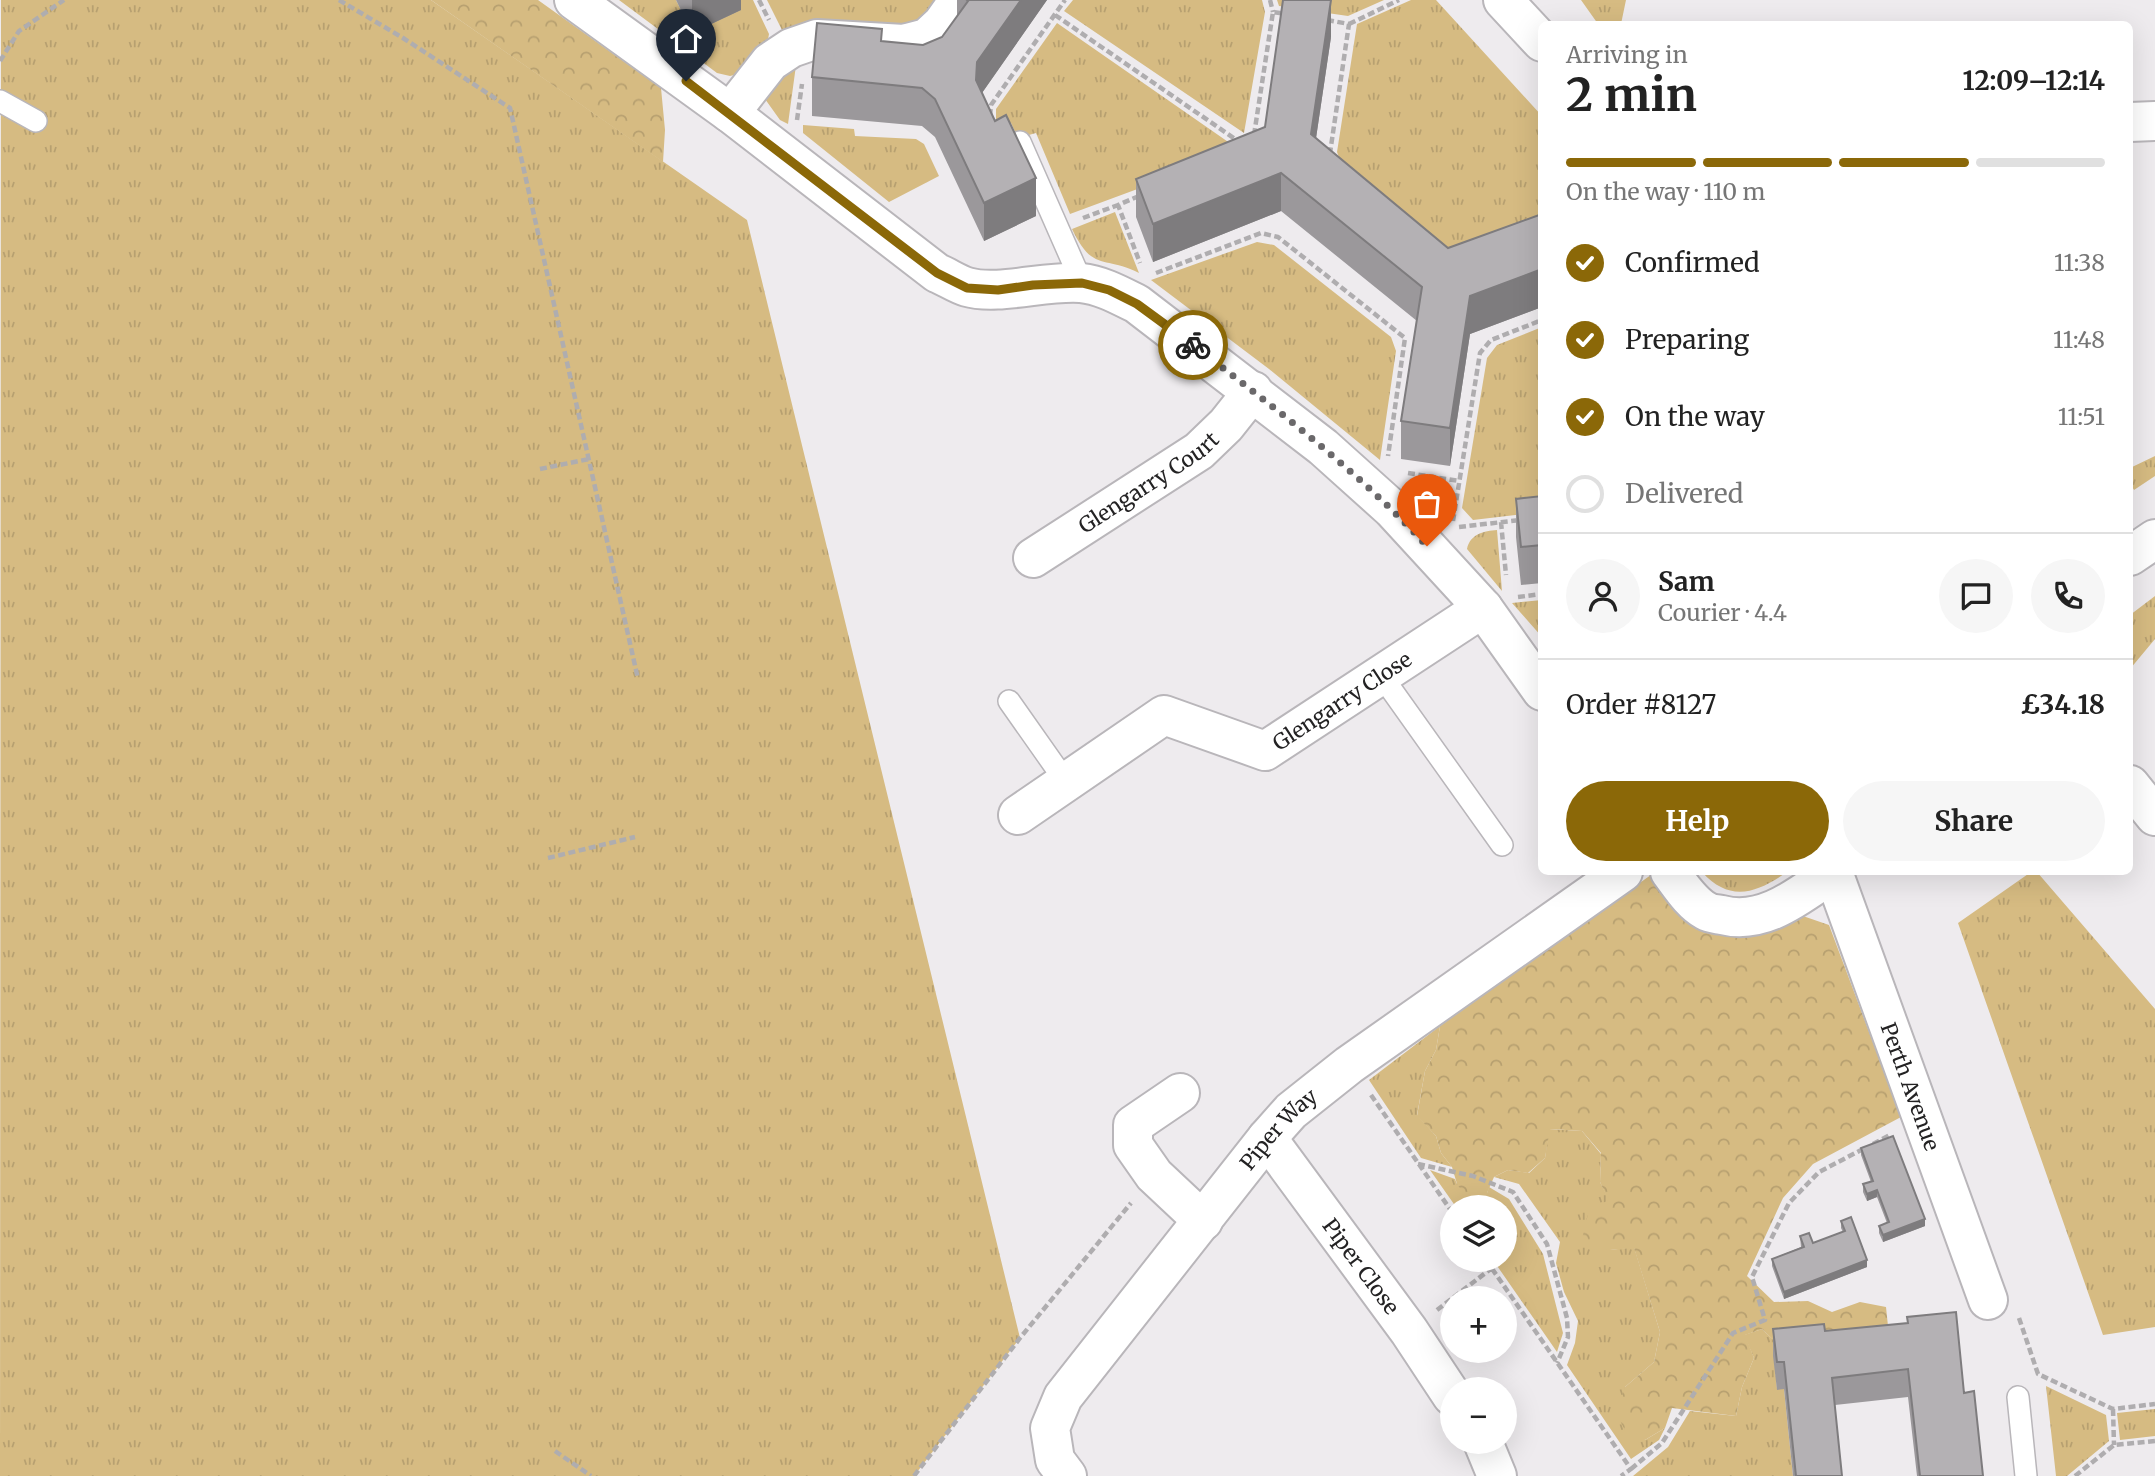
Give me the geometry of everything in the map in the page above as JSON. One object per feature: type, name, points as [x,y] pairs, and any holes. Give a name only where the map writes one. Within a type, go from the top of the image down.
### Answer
[{"type":"street","points":[[574,0],[730,113],[937,273],[967,288],[998,290],[1082,283],[1109,290],[1137,304],[1323,447],[1392,509],[1499,597],[1538,682]]},
{"type":"street","points":[[730,113],[770,62],[791,48],[817,39],[904,44],[927,38],[942,24],[959,0]]},
{"type":"street","points":[[1503,0],[1538,38]]},
{"type":"street","points":[[2133,122],[2155,121]]},
{"type":"street","name":"Glengarry Court","points":[[1033,558],[1199,451],[1226,425],[1253,391]]},
{"type":"street","points":[[2133,554],[2155,538]]},
{"type":"street","name":"Glengarry Close","points":[[1018,815],[1164,715],[1265,751],[1499,597]]},
{"type":"street","points":[[2133,789],[2155,817]]},
{"type":"street","name":"Piper Way","points":[[1067,1476],[1055,1460],[1050,1428],[1063,1397],[1291,1111],[1349,1065],[1619,875]]},
{"type":"street","points":[[1672,875],[1684,891],[1707,912],[1731,918],[1759,916],[1785,904],[1829,875]]},
{"type":"street","name":"Perth Avenue","points":[[1835,875],[1988,1300]]},
{"type":"street","points":[[1180,1093],[1133,1125],[1133,1145],[1154,1175],[1203,1221]]},
{"type":"street","name":"Piper Close","points":[[1267,1138],[1409,1331],[1440,1378]]},
{"type":"street","points":[[1488,1454],[1497,1476]]},
{"type":"lane","points":[[0,101],[36,121]]},
{"type":"lane","points":[[1020,142],[1082,283]]},
{"type":"lane","points":[[1381,676],[1502,845]]},
{"type":"lane","points":[[1009,701],[1066,782]]},
{"type":"lane","points":[[2018,1397],[2026,1476]]},
{"type":"path","points":[[0,61],[19,31],[64,0]]},
{"type":"path","points":[[339,0],[510,108],[638,679]]},
{"type":"path","points":[[1020,142],[1004,146],[990,119],[991,105],[1065,0]]},
{"type":"path","points":[[1253,137],[1273,12],[1270,0]]},
{"type":"path","points":[[1324,20],[1349,24],[1399,0]]},
{"type":"path","points":[[1273,12],[1298,16]]},
{"type":"path","points":[[1055,15],[1247,147]]},
{"type":"path","points":[[1333,162],[1330,154],[1349,24]]},
{"type":"path","points":[[1058,228],[1142,195]]},
{"type":"path","points":[[1118,205],[1141,265]]},
{"type":"path","points":[[1145,277],[1261,233],[1278,237],[1405,338],[1388,457]]},
{"type":"path","points":[[1528,519],[1451,528],[1480,353],[1491,340],[1538,322]]},
{"type":"path","points":[[540,469],[589,459]]},
{"type":"path","points":[[1398,472],[1459,481]]},
{"type":"path","points":[[1501,522],[1499,597],[1538,594]]},
{"type":"path","points":[[548,858],[635,837]]},
{"type":"path","points":[[1349,1065],[1440,1195]]},
{"type":"path","points":[[1621,1476],[1662,1443],[1733,1333],[1765,1320],[1752,1277],[1789,1203],[1819,1172],[1923,1119]]},
{"type":"path","points":[[1418,1164],[1472,1176],[1513,1192],[1546,1244],[1567,1318],[1568,1337],[1557,1363]]},
{"type":"path","points":[[914,1476],[1020,1338],[1154,1175]]},
{"type":"path","points":[[1409,1331],[1487,1272]]},
{"type":"path","points":[[1495,1272],[1631,1469]]},
{"type":"path","points":[[1988,1300],[2010,1293],[2038,1374],[2113,1409],[2155,1404]]},
{"type":"path","points":[[2113,1409],[2115,1445]]},
{"type":"path","points":[[2076,1476],[2115,1445],[2155,1440]]},
{"type":"path","points":[[555,1451],[591,1476]]},
{"type":"green space","points":[[1,0],[431,0],[747,220],[1020,1338],[914,1476],[0,1476]]},
{"type":"green space","points":[[431,0],[538,0],[661,88],[665,130],[663,162]]},
{"type":"green space","points":[[619,0],[676,0],[692,33],[736,0],[753,0],[769,34],[767,45],[742,73],[730,76],[717,73]]},
{"type":"green space","points":[[767,0],[943,0],[919,25],[784,34]]},
{"type":"green space","points":[[1073,0],[1262,0],[1265,12],[1244,133],[1064,11]]},
{"type":"green space","points":[[1277,0],[1384,0],[1348,16],[1279,6]]},
{"type":"green space","points":[[1411,0],[1436,0],[1538,112],[1538,227],[1449,256],[1342,165],[1337,152],[1357,24]]},
{"type":"green space","points":[[1581,0],[1626,0],[1622,21],[1596,21]]},
{"type":"green space","points":[[1057,23],[1234,146],[1232,154],[1070,214],[1036,133],[1018,138],[1011,123],[999,127],[996,119],[996,109]]},
{"type":"green space","points":[[797,58],[788,124],[780,120],[765,99]]},
{"type":"green space","points":[[803,125],[854,129],[855,136],[916,139],[924,144],[939,176],[889,202],[803,133]]},
{"type":"green space","points":[[1115,212],[1139,273],[1093,258],[1079,243],[1072,229]]},
{"type":"green space","points":[[1257,242],[1274,245],[1391,337],[1396,351],[1380,460],[1269,369],[1151,280]]},
{"type":"green space","points":[[1538,329],[1538,512],[1473,520],[1462,508],[1487,358],[1497,345]]},
{"type":"green space","points":[[2155,456],[2155,476],[2134,490],[2133,467]]},
{"type":"green space","points":[[1497,530],[1502,591],[1467,549],[1474,537],[1483,532]]},
{"type":"green space","points":[[2155,596],[2155,639],[2133,665],[2133,613]]},
{"type":"green space","points":[[1538,600],[1538,632],[1512,603]]},
{"type":"green space","points":[[1651,875],[1657,875],[1675,897],[1800,915],[1829,925],[1901,1117],[1813,1164],[1783,1198],[1747,1276],[1774,1302],[1808,1301],[1832,1312],[1860,1302],[1886,1307],[1888,1326],[1783,1349],[1762,1329],[1745,1335],[1754,1358],[1742,1387],[1736,1416],[1672,1408],[1665,1428],[1645,1440],[1626,1432],[1617,1415],[1625,1387],[1654,1362],[1660,1332],[1634,1248],[1610,1250],[1582,1239],[1588,1214],[1608,1200],[1600,1182],[1601,1153],[1582,1131],[1550,1129],[1545,1158],[1528,1173],[1508,1170],[1494,1177],[1487,1193],[1465,1195],[1457,1184],[1452,1167],[1441,1153],[1436,1136],[1417,1116],[1425,1071],[1436,1050],[1440,1026]]},
{"type":"green space","points":[[1705,875],[1782,875],[1765,885],[1744,891],[1733,891],[1712,882]]},
{"type":"green space","points":[[2027,875],[2040,875],[2155,1009],[2155,1327],[2103,1335],[1958,923]]},
{"type":"green space","points":[[1440,1026],[1436,1050],[1425,1071],[1417,1115],[1436,1136],[1441,1153],[1452,1167],[1421,1158],[1369,1080]]},
{"type":"green space","points":[[1549,1129],[1582,1131],[1601,1154],[1600,1182],[1609,1200],[1610,1250],[1634,1247],[1660,1332],[1654,1362],[1625,1387],[1645,1440],[1665,1428],[1659,1440],[1631,1459],[1567,1365],[1575,1343],[1578,1321],[1564,1292],[1556,1263],[1560,1242],[1519,1184],[1494,1177],[1508,1170],[1529,1173],[1545,1158]]},
{"type":"green space","points":[[1430,1170],[1455,1179],[1457,1184],[1487,1193],[1489,1187],[1502,1195],[1448,1195]]},
{"type":"green space","points":[[1517,1212],[1543,1254],[1563,1333],[1557,1352],[1517,1294],[1517,1286],[1511,1286],[1501,1272],[1517,1272]]},
{"type":"green space","points":[[1762,1329],[1783,1349],[1774,1357],[1777,1389],[1784,1389],[1793,1476],[1633,1476],[1668,1447],[1690,1411],[1736,1416],[1742,1387],[1754,1358],[1744,1335]]},
{"type":"green space","points":[[2046,1386],[2106,1415],[2109,1441],[2067,1476],[2056,1476]]},
{"type":"green space","points":[[2155,1409],[2155,1436],[2120,1440],[2117,1413]]},
{"type":"building","points":[[967,0],[1021,0],[977,62],[976,80],[995,121],[1006,115],[1036,178],[984,203],[935,99],[922,88],[812,77],[817,23],[882,29],[881,41],[923,45],[942,37]]},
{"type":"building","points":[[1283,0],[1331,0],[1311,134],[1448,248],[1538,215],[1538,270],[1470,296],[1450,428],[1401,421],[1422,287],[1281,173],[1153,224],[1136,179],[1265,127]]},
{"type":"building","points":[[1538,496],[1538,545],[1521,547],[1516,499]]},
{"type":"building","points":[[1893,1136],[1925,1219],[1883,1235],[1879,1226],[1889,1222],[1877,1190],[1867,1194],[1863,1184],[1873,1181],[1861,1148]]},
{"type":"building","points":[[1851,1217],[1867,1260],[1784,1292],[1772,1259],[1804,1247],[1800,1236],[1809,1233],[1813,1243],[1845,1231],[1841,1221]]},
{"type":"building","points":[[1956,1312],[1964,1393],[1974,1391],[1983,1476],[1920,1476],[1908,1369],[1832,1378],[1842,1476],[1796,1476],[1784,1362],[1777,1362],[1773,1329],[1824,1324],[1825,1331],[1908,1323],[1907,1317]]},
{"type":"way so far","points":[[1193,345],[1323,447],[1392,509],[1427,546]]},
{"type":"route","points":[[686,81],[937,273],[967,288],[998,290],[1082,283],[1109,290],[1137,304],[1193,345]]}]
